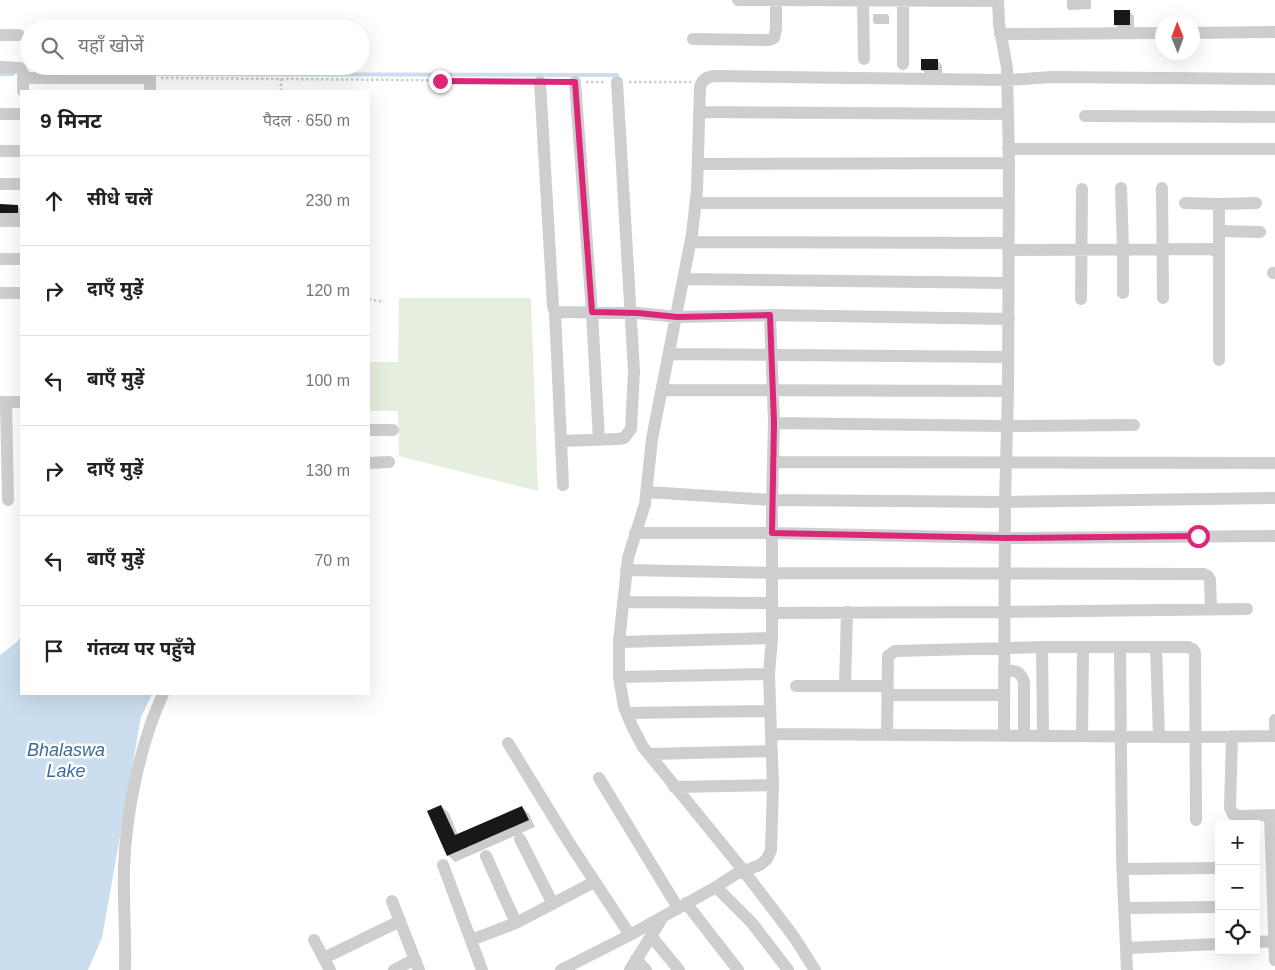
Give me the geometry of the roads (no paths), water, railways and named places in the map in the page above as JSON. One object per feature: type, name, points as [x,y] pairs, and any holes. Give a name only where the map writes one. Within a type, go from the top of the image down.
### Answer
[{"type":"street","points":[[738,0],[998,1],[1000,34],[1007,75],[1009,163],[1004,736]]},
{"type":"street","points":[[693,39],[769,40],[774,38],[776,29],[776,0]]},
{"type":"street","points":[[864,0],[864,59]]},
{"type":"street","points":[[902,64],[903,1]]},
{"type":"street","points":[[1200,33],[1275,32]]},
{"type":"street","points":[[1000,34],[1155,33]]},
{"type":"street","points":[[0,35],[19,35]]},
{"type":"street","points":[[0,67],[20,68]]},
{"type":"street","points":[[788,970],[752,923],[730,878],[674,787],[643,747],[627,713],[619,677],[618,642],[626,570],[635,533],[645,504],[652,439],[669,354],[673,317],[684,279],[691,242],[696,203],[701,82],[704,79],[716,76],[1007,75],[1275,79]]},
{"type":"street","points":[[540,82],[564,485]]},
{"type":"street","points":[[575,82],[592,312],[599,440]]},
{"type":"street","points":[[562,441],[624,438],[631,429],[634,386],[617,82]]},
{"type":"street","points":[[23,85],[150,85]]},
{"type":"street","points":[[699,112],[1008,114]]},
{"type":"street","points":[[0,114],[20,114]]},
{"type":"street","points":[[1085,116],[1275,117]]},
{"type":"street","points":[[1008,149],[1275,149]]},
{"type":"street","points":[[0,151],[20,151]]},
{"type":"street","points":[[698,164],[1009,163]]},
{"type":"street","points":[[0,184],[20,184]]},
{"type":"street","points":[[1120,188],[1123,250],[1122,293]]},
{"type":"street","points":[[1162,188],[1163,298]]},
{"type":"street","points":[[1081,299],[1082,189]]},
{"type":"street","points":[[696,203],[1008,203]]},
{"type":"street","points":[[1185,203],[1256,203]]},
{"type":"street","points":[[1219,204],[1219,360]]},
{"type":"street","points":[[0,221],[20,221]]},
{"type":"street","points":[[1219,231],[1260,232]]},
{"type":"street","points":[[691,242],[1008,247],[1081,250],[1211,249],[1217,252],[1219,258]]},
{"type":"street","points":[[0,259],[20,259]]},
{"type":"street","points":[[684,279],[1008,283]]},
{"type":"street","points":[[0,293],[20,293]]},
{"type":"street","points":[[555,312],[630,312],[673,317],[770,315],[1008,319]]},
{"type":"street","points":[[561,970],[662,918],[730,878],[760,865],[767,859],[771,850],[772,751],[769,674],[772,638],[774,391],[770,315]]},
{"type":"street","points":[[669,354],[1008,357]]},
{"type":"street","points":[[662,390],[1008,391]]},
{"type":"street","points":[[8,500],[3,402],[20,402]]},
{"type":"street","points":[[774,423],[1007,426],[1134,425]]},
{"type":"street","points":[[370,430],[393,430]]},
{"type":"street","points":[[370,463],[389,462]]},
{"type":"street","points":[[773,462],[1275,463]]},
{"type":"street","points":[[647,492],[772,500],[1005,502],[1275,498]]},
{"type":"street","points":[[635,533],[772,533],[1005,538],[1275,536]]},
{"type":"street","points":[[626,570],[772,573],[1204,574],[1210,580],[1211,609]]},
{"type":"street","points":[[623,602],[847,612],[1246,609]]},
{"type":"street","points":[[845,686],[847,612]]},
{"type":"street","points":[[618,642],[772,638]]},
{"type":"street","points":[[1042,647],[1043,736]]},
{"type":"street","points":[[887,735],[888,656],[895,651],[1042,647],[1188,647],[1193,649],[1195,653],[1196,820]]},
{"type":"street","points":[[1120,647],[1122,869],[1127,970]]},
{"type":"street","points":[[1156,647],[1159,737]]},
{"type":"street","points":[[1082,648],[1082,736]]},
{"type":"street","points":[[1004,670],[1015,671],[1022,675],[1024,682],[1024,736]]},
{"type":"street","points":[[619,677],[769,674]]},
{"type":"street","points":[[796,686],[845,686],[887,691],[1004,695]]},
{"type":"street","points":[[124,970],[126,833],[132,797],[144,749],[163,695]]},
{"type":"street","points":[[627,713],[770,711]]},
{"type":"street","points":[[771,734],[1275,736],[1275,720]]},
{"type":"street","points":[[1232,736],[1230,808],[1233,814],[1240,816],[1273,815],[1275,960]]},
{"type":"street","points":[[508,743],[594,882],[630,935]]},
{"type":"street","points":[[649,754],[772,751]]},
{"type":"street","points":[[599,778],[682,905],[738,970]]},
{"type":"street","points":[[674,787],[772,785]]},
{"type":"street","points":[[520,839],[553,904]]},
{"type":"street","points":[[486,856],[516,922]]},
{"type":"street","points":[[443,865],[482,970]]},
{"type":"street","points":[[1122,869],[1215,868]]},
{"type":"street","points":[[730,878],[794,938],[815,970]]},
{"type":"street","points":[[471,940],[516,922],[594,882]]},
{"type":"street","points":[[392,901],[417,965],[394,970]]},
{"type":"street","points":[[1124,908],[1215,907]]},
{"type":"street","points":[[646,970],[633,965],[662,918]]},
{"type":"street","points":[[324,958],[400,921]]},
{"type":"street","points":[[651,936],[679,970]]},
{"type":"street","points":[[314,940],[330,970]]},
{"type":"street","points":[[1260,942],[1274,942]]},
{"type":"street","points":[[1126,948],[1215,944]]},
{"type":"water","name":"Bhalaswa Lake","points":[[20,638],[20,695],[152,695],[141,717],[102,938],[88,970],[0,970],[0,655]]},
{"type":"waterway","points":[[0,74],[13,74]]},
{"type":"waterway","points":[[370,74],[617,75]]}]
